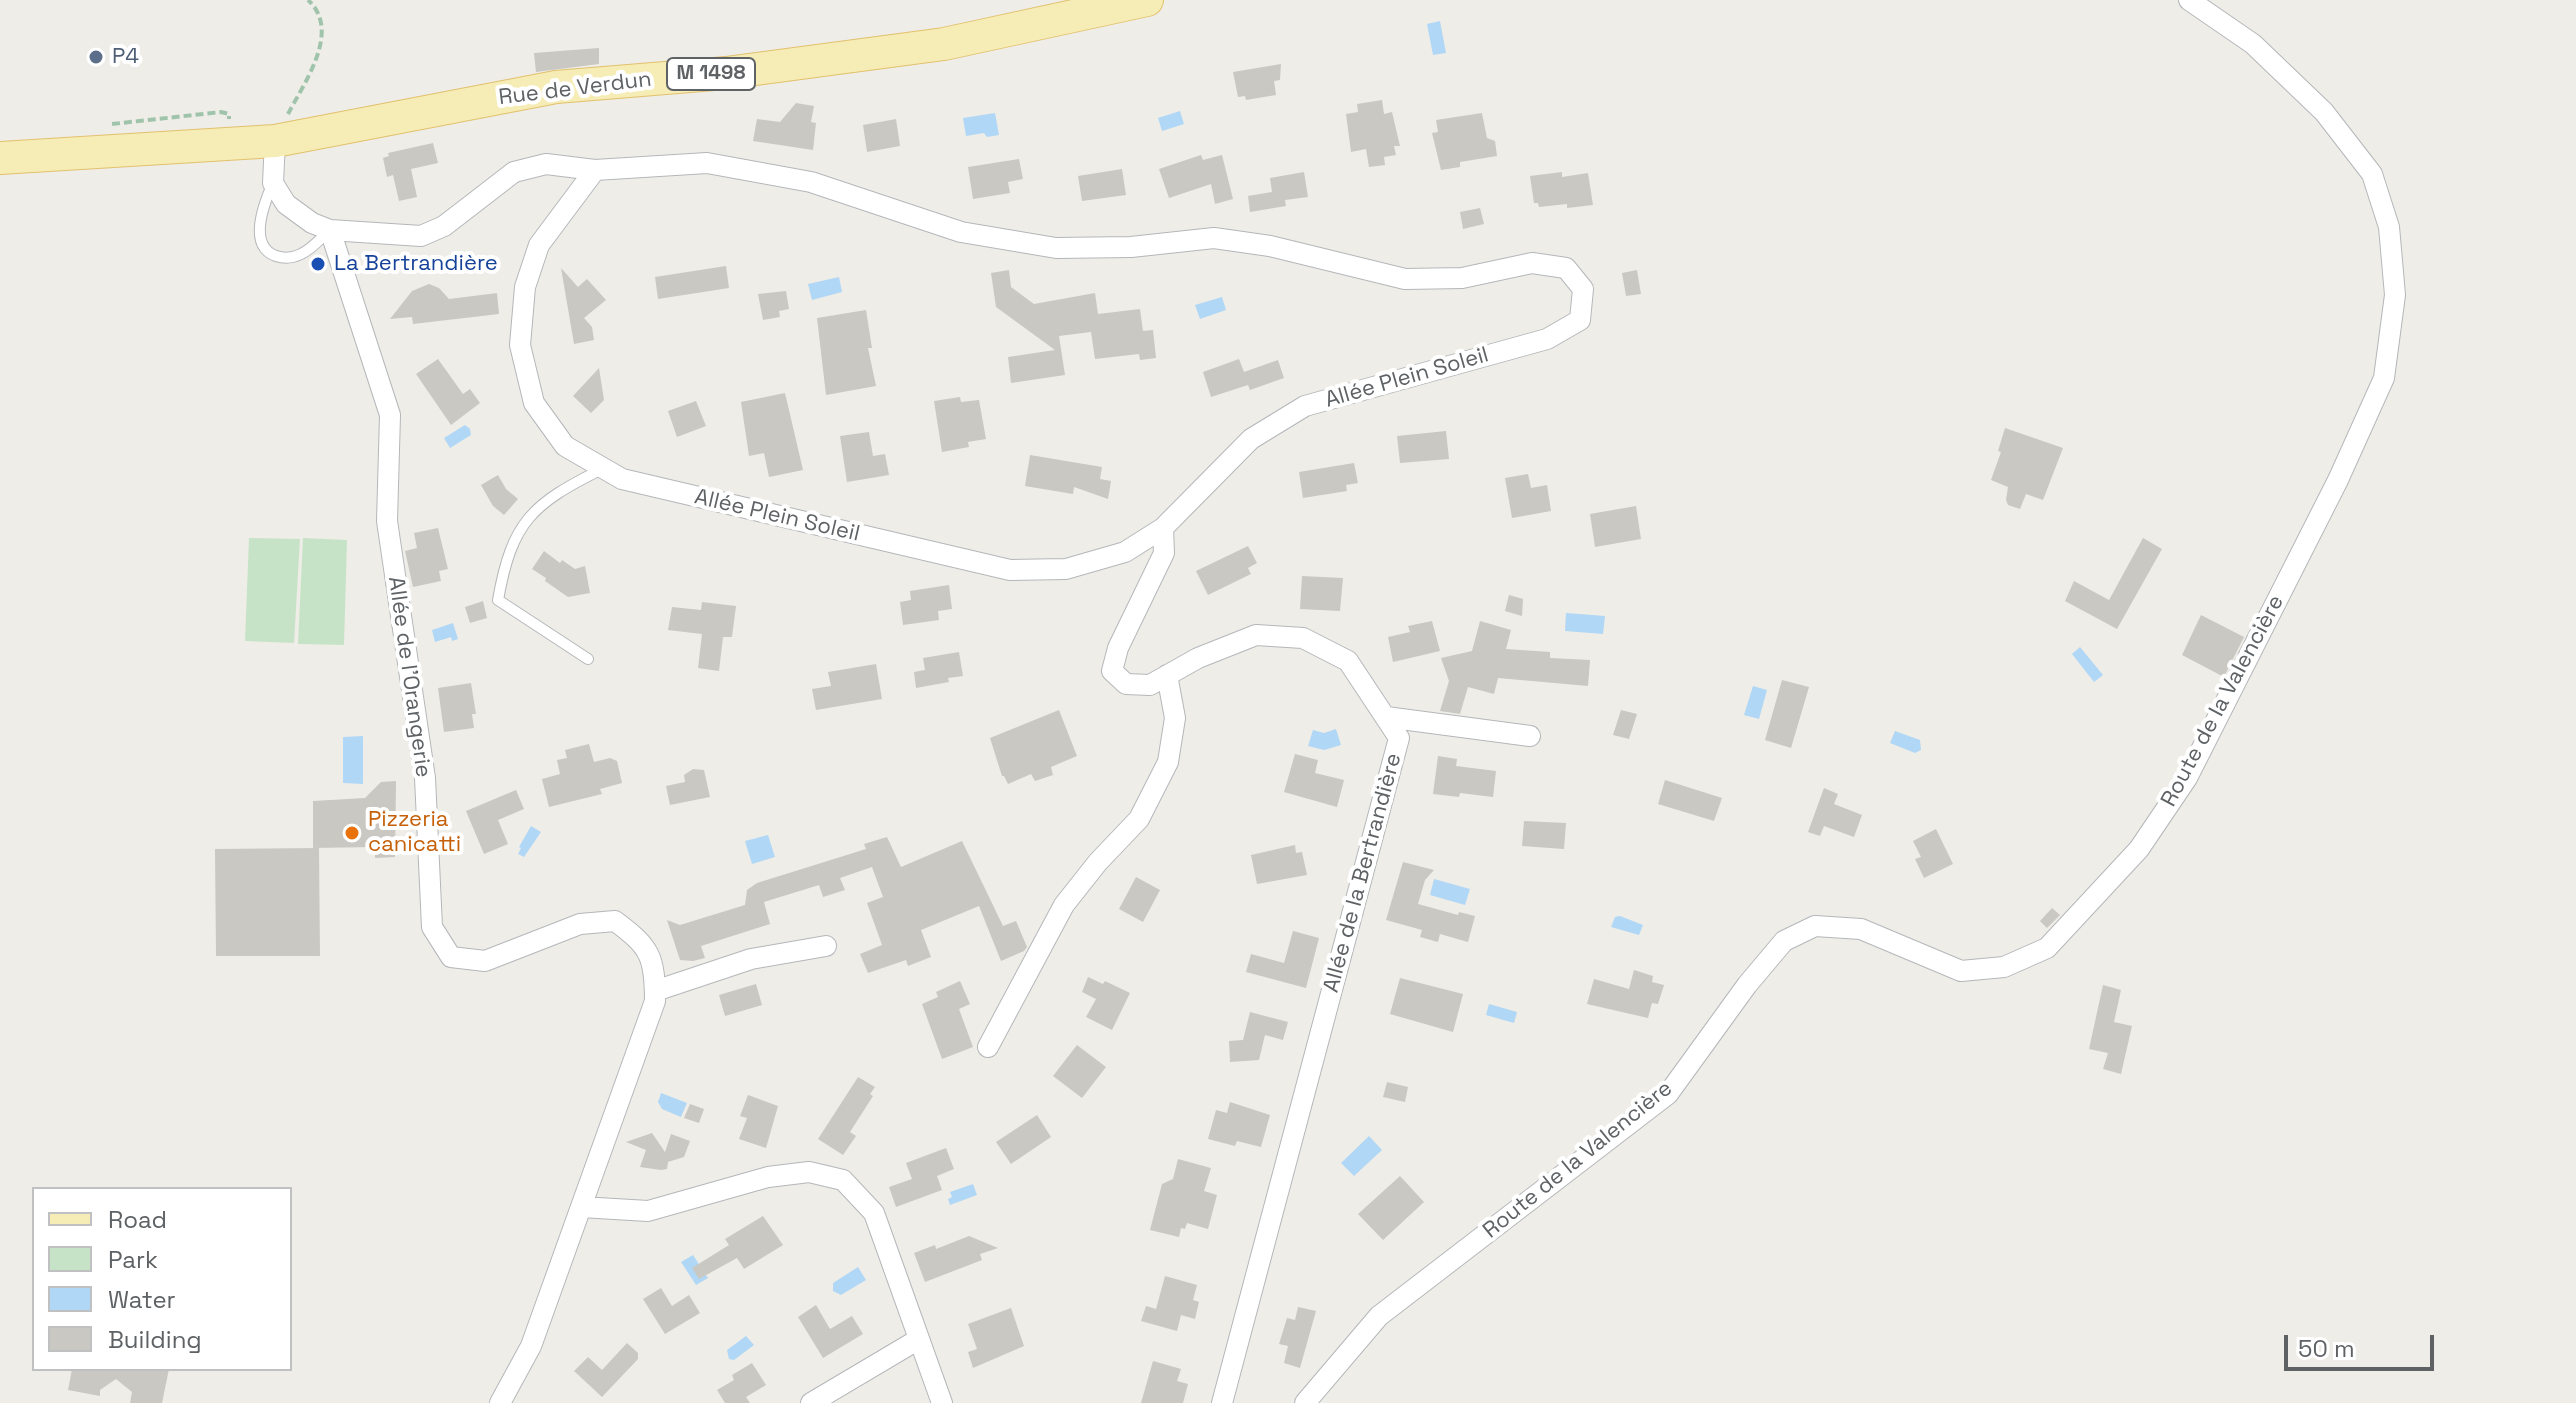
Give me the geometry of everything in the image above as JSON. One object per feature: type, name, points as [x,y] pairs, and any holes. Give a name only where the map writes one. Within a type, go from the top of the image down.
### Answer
[{"type":"main road","name":"Rue de Verdun","points":[[0,158],[275,141],[556,87],[726,73],[944,44],[1147,0]]},
{"type":"street","name":"Route de la Valencière","points":[[1305,1403],[1379,1316],[1668,1094],[1747,985],[1784,941],[1815,926],[1861,929],[1961,971],[2004,967],[2047,948],[2139,849],[2187,778],[2338,480],[2384,378],[2395,295],[2389,227],[2372,174],[2324,112],[2253,44],[2189,0]]},
{"type":"street","points":[[273,183],[275,141]]},
{"type":"street","name":"Allée Plein Soleil","points":[[273,183],[286,204],[312,223],[330,230],[421,236],[444,226],[514,172],[546,164],[595,170],[707,163],[811,182],[961,232],[1056,248],[1131,247],[1214,238],[1270,246],[1405,279],[1462,278],[1532,263],[1555,266],[1566,268],[1583,289],[1580,320],[1547,339],[1305,406],[1251,439],[1163,528],[1125,552],[1066,569],[1010,570],[622,479],[565,446],[534,403],[520,345],[525,287],[539,245],[595,170]]},
{"type":"street","name":"Allée de l'Orangerie","points":[[330,230],[390,415],[387,521],[425,778],[432,927],[451,957],[485,961],[580,924],[615,921],[639,939],[654,964],[655,1001],[531,1346],[500,1403]]},
{"type":"street","name":"Allée de la Bertrandière","points":[[1163,528],[1164,553],[1118,648],[1112,671],[1126,684],[1150,685],[1198,658],[1256,635],[1303,638],[1348,661],[1399,738],[1222,1403]]},
{"type":"street","points":[[988,1047],[1064,905],[1098,862],[1139,819],[1168,762],[1175,718],[1167,675]]},
{"type":"street","points":[[1386,717],[1530,736]]},
{"type":"street","points":[[655,991],[751,959],[826,946]]},
{"type":"street","points":[[581,1207],[648,1211],[768,1177],[809,1172],[843,1180],[874,1213],[942,1403]]},
{"type":"street","points":[[811,1403],[919,1339]]},
{"type":"lane","points":[[273,183],[265,201],[260,235],[269,253],[292,258],[305,253],[330,230]]},
{"type":"lane","points":[[588,659],[498,600],[505,560],[526,520],[558,491],[604,469]]},
{"type":"path","points":[[275,141],[311,76],[321,38],[317,8],[308,0]]},
{"type":"green space","points":[[249,538],[300,539],[294,643],[245,641]]},
{"type":"green space","points":[[303,538],[347,540],[344,645],[298,644]]},
{"type":"water","points":[[1440,21],[1446,53],[1433,55],[1427,24]]},
{"type":"water","points":[[1180,111],[1184,124],[1162,131],[1158,118]]},
{"type":"water","points":[[995,113],[999,135],[987,137],[984,133],[966,136],[963,118]]},
{"type":"water","points":[[839,277],[842,292],[812,300],[808,284]]},
{"type":"water","points":[[1222,297],[1226,310],[1200,319],[1195,305]]},
{"type":"water","points":[[465,425],[471,435],[450,448],[444,438]]},
{"type":"water","points":[[1566,613],[1605,616],[1603,634],[1565,631]]},
{"type":"water","points":[[453,623],[458,639],[452,641],[451,637],[435,642],[432,630]]},
{"type":"water","points":[[2080,647],[2103,675],[2094,682],[2072,654]]},
{"type":"water","points":[[1753,686],[1767,690],[1759,719],[1744,715]]},
{"type":"water","points":[[1336,729],[1341,745],[1324,750],[1308,746],[1313,730],[1324,733]]},
{"type":"water","points":[[1895,731],[1920,740],[1921,750],[1915,753],[1890,743]]},
{"type":"water","points":[[363,736],[363,784],[343,783],[343,737]]},
{"type":"water","points":[[531,826],[541,832],[524,857],[518,854],[519,847]]},
{"type":"water","points":[[768,835],[775,857],[752,864],[745,841]]},
{"type":"water","points":[[1434,879],[1470,889],[1465,905],[1430,895]]},
{"type":"water","points":[[1615,917],[1643,925],[1639,935],[1611,927]]},
{"type":"water","points":[[1489,1004],[1517,1012],[1514,1023],[1486,1015]]},
{"type":"water","points":[[661,1093],[687,1103],[681,1117],[662,1109],[658,1102]]},
{"type":"water","points":[[1369,1136],[1382,1150],[1354,1176],[1341,1163]]},
{"type":"water","points":[[973,1184],[977,1195],[950,1205],[950,1192]]},
{"type":"water","points":[[693,1255],[708,1278],[696,1285],[681,1262]]},
{"type":"water","points":[[858,1267],[866,1280],[841,1295],[833,1291],[833,1283]]},
{"type":"water","points":[[746,1336],[754,1345],[734,1360],[729,1359],[727,1350]]},
{"type":"building","points":[[599,48],[599,64],[536,72],[534,53]]},
{"type":"building","points":[[1281,64],[1280,80],[1274,81],[1276,95],[1246,100],[1245,96],[1238,97],[1233,72]]},
{"type":"building","points":[[1382,100],[1384,114],[1392,112],[1400,146],[1394,146],[1396,155],[1384,157],[1385,165],[1369,167],[1366,149],[1351,152],[1346,114],[1358,112],[1357,104]]},
{"type":"building","points":[[796,103],[814,106],[811,122],[816,123],[813,150],[753,141],[757,119],[780,122]]},
{"type":"building","points":[[1482,113],[1487,138],[1495,141],[1497,156],[1460,162],[1460,167],[1441,170],[1432,133],[1438,132],[1436,120]]},
{"type":"building","points":[[896,119],[900,146],[867,152],[863,125]]},
{"type":"building","points":[[433,143],[438,163],[411,169],[417,197],[399,201],[393,175],[387,177],[383,158],[389,156],[388,153]]},
{"type":"building","points":[[1201,155],[1203,160],[1222,155],[1233,199],[1215,204],[1211,184],[1169,198],[1159,169]]},
{"type":"building","points":[[1019,159],[1023,179],[1008,182],[1010,193],[973,199],[968,167]]},
{"type":"building","points":[[1122,169],[1126,195],[1082,201],[1078,176]]},
{"type":"building","points":[[1304,172],[1308,197],[1285,200],[1286,206],[1250,212],[1248,196],[1272,192],[1270,178]]},
{"type":"building","points":[[1562,172],[1562,177],[1588,173],[1593,205],[1567,208],[1567,204],[1539,207],[1538,203],[1534,203],[1530,176]]},
{"type":"building","points":[[1480,208],[1484,224],[1463,229],[1460,212]]},
{"type":"building","points":[[726,266],[729,288],[658,299],[655,277]]},
{"type":"building","points":[[561,268],[578,287],[587,279],[606,300],[584,318],[592,327],[594,340],[574,344]]},
{"type":"building","points":[[1009,270],[1011,287],[1034,304],[1095,293],[1098,314],[1140,309],[1143,331],[1153,330],[1156,358],[1140,360],[1139,354],[1095,359],[1091,332],[1059,336],[1065,375],[1011,383],[1008,357],[1055,350],[996,307],[991,273]]},
{"type":"building","points":[[1637,270],[1641,294],[1626,296],[1622,273]]},
{"type":"building","points":[[429,284],[439,288],[449,299],[497,293],[499,314],[413,324],[412,317],[390,319],[412,291]]},
{"type":"building","points":[[786,291],[789,309],[779,311],[780,317],[763,320],[758,294]]},
{"type":"building","points":[[866,310],[872,348],[868,348],[876,386],[826,395],[817,318]]},
{"type":"building","points":[[438,359],[463,394],[470,389],[480,403],[451,425],[416,374]]},
{"type":"building","points":[[1239,359],[1244,372],[1278,360],[1284,378],[1250,390],[1248,385],[1211,397],[1203,372]]},
{"type":"building","points":[[599,368],[604,400],[591,413],[573,396]]},
{"type":"building","points":[[785,393],[803,470],[769,477],[764,453],[749,456],[741,402]]},
{"type":"building","points":[[960,397],[961,402],[979,400],[986,439],[968,442],[969,447],[942,452],[934,401]]},
{"type":"building","points":[[696,401],[706,426],[677,437],[668,411]]},
{"type":"building","points":[[2005,428],[2063,448],[2043,500],[2026,494],[2020,509],[2008,505],[2008,487],[1991,480]]},
{"type":"building","points":[[1446,431],[1449,459],[1400,463],[1397,436]]},
{"type":"building","points":[[869,432],[873,456],[885,454],[889,475],[847,482],[840,436]]},
{"type":"building","points":[[1030,455],[1102,467],[1100,479],[1111,481],[1108,499],[1074,487],[1073,494],[1025,486]]},
{"type":"building","points":[[1354,463],[1358,483],[1346,485],[1347,491],[1303,498],[1299,472]]},
{"type":"building","points":[[1528,474],[1531,488],[1547,485],[1551,511],[1512,518],[1505,478]]},
{"type":"building","points":[[498,475],[506,489],[518,499],[504,515],[493,506],[481,485]]},
{"type":"building","points":[[1636,506],[1641,539],[1595,547],[1590,514]]},
{"type":"building","points":[[438,528],[448,569],[439,571],[441,581],[413,587],[405,551],[417,548],[414,533]]},
{"type":"building","points":[[2143,538],[2162,549],[2117,629],[2065,601],[2074,581],[2109,600]]},
{"type":"building","points":[[1248,546],[1257,563],[1248,568],[1251,574],[1208,595],[1196,571]]},
{"type":"building","points":[[544,551],[575,569],[585,566],[590,593],[568,597],[545,581],[546,578],[532,569]]},
{"type":"building","points":[[1302,576],[1343,578],[1340,611],[1300,609]]},
{"type":"building","points":[[949,585],[952,609],[938,611],[939,620],[903,625],[900,602],[911,600],[910,591]]},
{"type":"building","points":[[1509,595],[1523,599],[1522,616],[1505,611]]},
{"type":"building","points":[[483,601],[487,618],[470,623],[465,607]]},
{"type":"building","points":[[702,602],[736,606],[732,637],[723,637],[719,671],[698,668],[702,634],[668,630],[672,607],[701,610]]},
{"type":"building","points":[[2201,615],[2244,637],[2224,677],[2182,655]]},
{"type":"building","points":[[1432,621],[1440,651],[1393,662],[1388,637],[1410,632],[1408,626]]},
{"type":"building","points":[[1480,621],[1511,630],[1506,649],[1550,652],[1550,658],[1590,660],[1588,686],[1498,678],[1494,694],[1468,687],[1460,714],[1440,711],[1449,681],[1441,658],[1472,651]]},
{"type":"building","points":[[959,652],[963,676],[916,688],[914,672],[925,670],[923,658]]},
{"type":"building","points":[[876,664],[882,699],[816,710],[812,689],[831,686],[828,672]]},
{"type":"building","points":[[1782,680],[1809,687],[1791,748],[1765,740]]},
{"type":"building","points":[[471,683],[476,714],[472,714],[474,728],[444,732],[438,688]]},
{"type":"building","points":[[1059,710],[1077,756],[1051,767],[1053,775],[1035,781],[1031,774],[1008,784],[1002,776],[990,738]]},
{"type":"building","points":[[1621,710],[1637,714],[1629,739],[1613,735]]},
{"type":"building","points":[[589,744],[594,762],[610,758],[617,761],[622,783],[600,789],[602,794],[549,807],[542,779],[560,774],[557,760],[567,758],[565,750]]},
{"type":"building","points":[[1295,754],[1318,760],[1315,773],[1344,780],[1337,807],[1284,792]]},
{"type":"building","points":[[1438,756],[1457,759],[1456,766],[1496,771],[1493,797],[1433,794]]},
{"type":"building","points":[[693,769],[704,770],[710,797],[670,805],[666,786],[685,782],[684,775]]},
{"type":"building","points":[[1665,780],[1722,798],[1714,821],[1658,804]]},
{"type":"building","points":[[396,781],[395,857],[375,858],[375,847],[313,848],[313,801],[365,798],[381,782]]},
{"type":"building","points":[[1824,788],[1838,794],[1834,804],[1862,815],[1854,837],[1824,826],[1820,836],[1808,832]]},
{"type":"building","points":[[516,790],[524,809],[498,820],[508,844],[484,854],[466,811]]},
{"type":"building","points":[[1524,821],[1566,823],[1564,849],[1522,846]]},
{"type":"building","points":[[1936,829],[1953,864],[1924,878],[1915,859],[1921,857],[1913,841]]},
{"type":"building","points":[[887,837],[901,867],[962,841],[1003,926],[1016,921],[1027,947],[1024,951],[1001,961],[979,906],[921,930],[931,957],[908,966],[906,960],[868,973],[860,954],[882,945],[867,903],[883,897],[872,867],[840,878],[845,890],[823,897],[819,885],[764,902],[770,924],[701,946],[705,958],[680,960],[667,920],[680,925],[745,905],[747,890],[757,883],[866,849],[864,844]]},
{"type":"building","points":[[1295,845],[1296,853],[1302,852],[1307,875],[1257,884],[1251,855]]},
{"type":"building","points":[[319,848],[320,956],[216,956],[215,849]]},
{"type":"building","points":[[1403,862],[1434,870],[1425,880],[1418,904],[1458,915],[1459,912],[1475,916],[1468,942],[1440,934],[1438,942],[1420,937],[1422,930],[1386,920]]},
{"type":"building","points":[[1136,877],[1160,890],[1143,922],[1119,909]]},
{"type":"building","points":[[2052,908],[2060,915],[2047,928],[2040,921]]},
{"type":"building","points":[[1293,931],[1319,938],[1306,988],[1246,972],[1251,954],[1284,963]]},
{"type":"building","points":[[1634,970],[1653,976],[1652,982],[1664,985],[1658,1004],[1652,1003],[1648,1018],[1587,1004],[1594,979],[1629,989]]},
{"type":"building","points":[[1088,977],[1130,993],[1112,1030],[1086,1017],[1096,999],[1082,992]]},
{"type":"building","points":[[1400,978],[1463,994],[1453,1032],[1390,1014]]},
{"type":"building","points":[[960,981],[970,1004],[959,1009],[973,1047],[942,1059],[922,1004],[938,997],[936,992]]},
{"type":"building","points":[[756,984],[762,1005],[725,1016],[719,995]]},
{"type":"building","points":[[2103,985],[2121,990],[2114,1022],[2132,1026],[2121,1074],[2103,1069],[2108,1053],[2089,1049]]},
{"type":"building","points":[[1250,1012],[1288,1022],[1283,1040],[1265,1035],[1259,1060],[1230,1062],[1229,1041],[1243,1040]]},
{"type":"building","points":[[1077,1045],[1106,1067],[1082,1098],[1053,1076]]},
{"type":"building","points":[[858,1077],[875,1087],[870,1094],[873,1096],[850,1132],[856,1136],[843,1155],[818,1139]]},
{"type":"building","points":[[1387,1082],[1408,1087],[1405,1102],[1383,1097]]},
{"type":"building","points":[[748,1095],[778,1106],[766,1148],[739,1139],[747,1118],[740,1116]]},
{"type":"building","points":[[1230,1102],[1270,1115],[1261,1147],[1237,1141],[1235,1146],[1208,1139],[1216,1110],[1227,1113]]},
{"type":"building","points":[[690,1104],[704,1109],[699,1123],[684,1118]]},
{"type":"building","points":[[1037,1115],[1051,1137],[1011,1164],[996,1142]]},
{"type":"building","points":[[652,1133],[665,1152],[671,1134],[690,1141],[684,1157],[668,1162],[667,1169],[640,1167],[646,1150],[626,1142]]},
{"type":"building","points":[[946,1148],[954,1169],[937,1176],[942,1190],[896,1207],[889,1187],[912,1179],[906,1163]]},
{"type":"building","points":[[1178,1159],[1211,1168],[1204,1191],[1217,1195],[1208,1229],[1187,1223],[1185,1229],[1181,1228],[1179,1237],[1150,1230],[1162,1184],[1173,1179]]},
{"type":"building","points":[[1400,1176],[1424,1202],[1383,1240],[1358,1214]]},
{"type":"building","points":[[763,1216],[783,1245],[744,1269],[737,1258],[699,1279],[692,1268],[729,1245],[725,1239]]},
{"type":"building","points":[[969,1236],[998,1248],[980,1254],[982,1260],[925,1282],[914,1253],[935,1245],[936,1249]]},
{"type":"building","points":[[1165,1276],[1197,1285],[1193,1300],[1199,1302],[1195,1319],[1181,1315],[1177,1331],[1141,1321],[1146,1306],[1156,1309]]},
{"type":"building","points":[[661,1288],[672,1306],[689,1295],[700,1313],[665,1334],[643,1299]]},
{"type":"building","points":[[816,1305],[830,1329],[852,1316],[863,1334],[823,1358],[798,1317]]},
{"type":"building","points":[[1298,1307],[1316,1311],[1300,1368],[1284,1363],[1288,1346],[1279,1344],[1287,1318],[1295,1320]]},
{"type":"building","points":[[1011,1308],[1024,1346],[973,1368],[968,1352],[977,1349],[968,1324]]},
{"type":"building","points":[[627,1343],[638,1353],[638,1359],[602,1397],[574,1371],[588,1357],[602,1370]]},
{"type":"building","points":[[1153,1361],[1181,1369],[1177,1381],[1188,1384],[1183,1403],[1141,1403]]},
{"type":"building","points":[[752,1363],[766,1385],[746,1397],[750,1403],[725,1403],[717,1390],[734,1380],[732,1375]]},
{"type":"building","points":[[72,1371],[169,1371],[162,1403],[130,1403],[132,1392],[116,1379],[100,1390],[100,1396],[68,1390]]},
{"type":"place","name":"P4","points":[[96,57]]},
{"type":"place","name":"La Bertrandière","points":[[318,264]]},
{"type":"place","name":"Pizzeria canicatti","points":[[352,833]]}]
